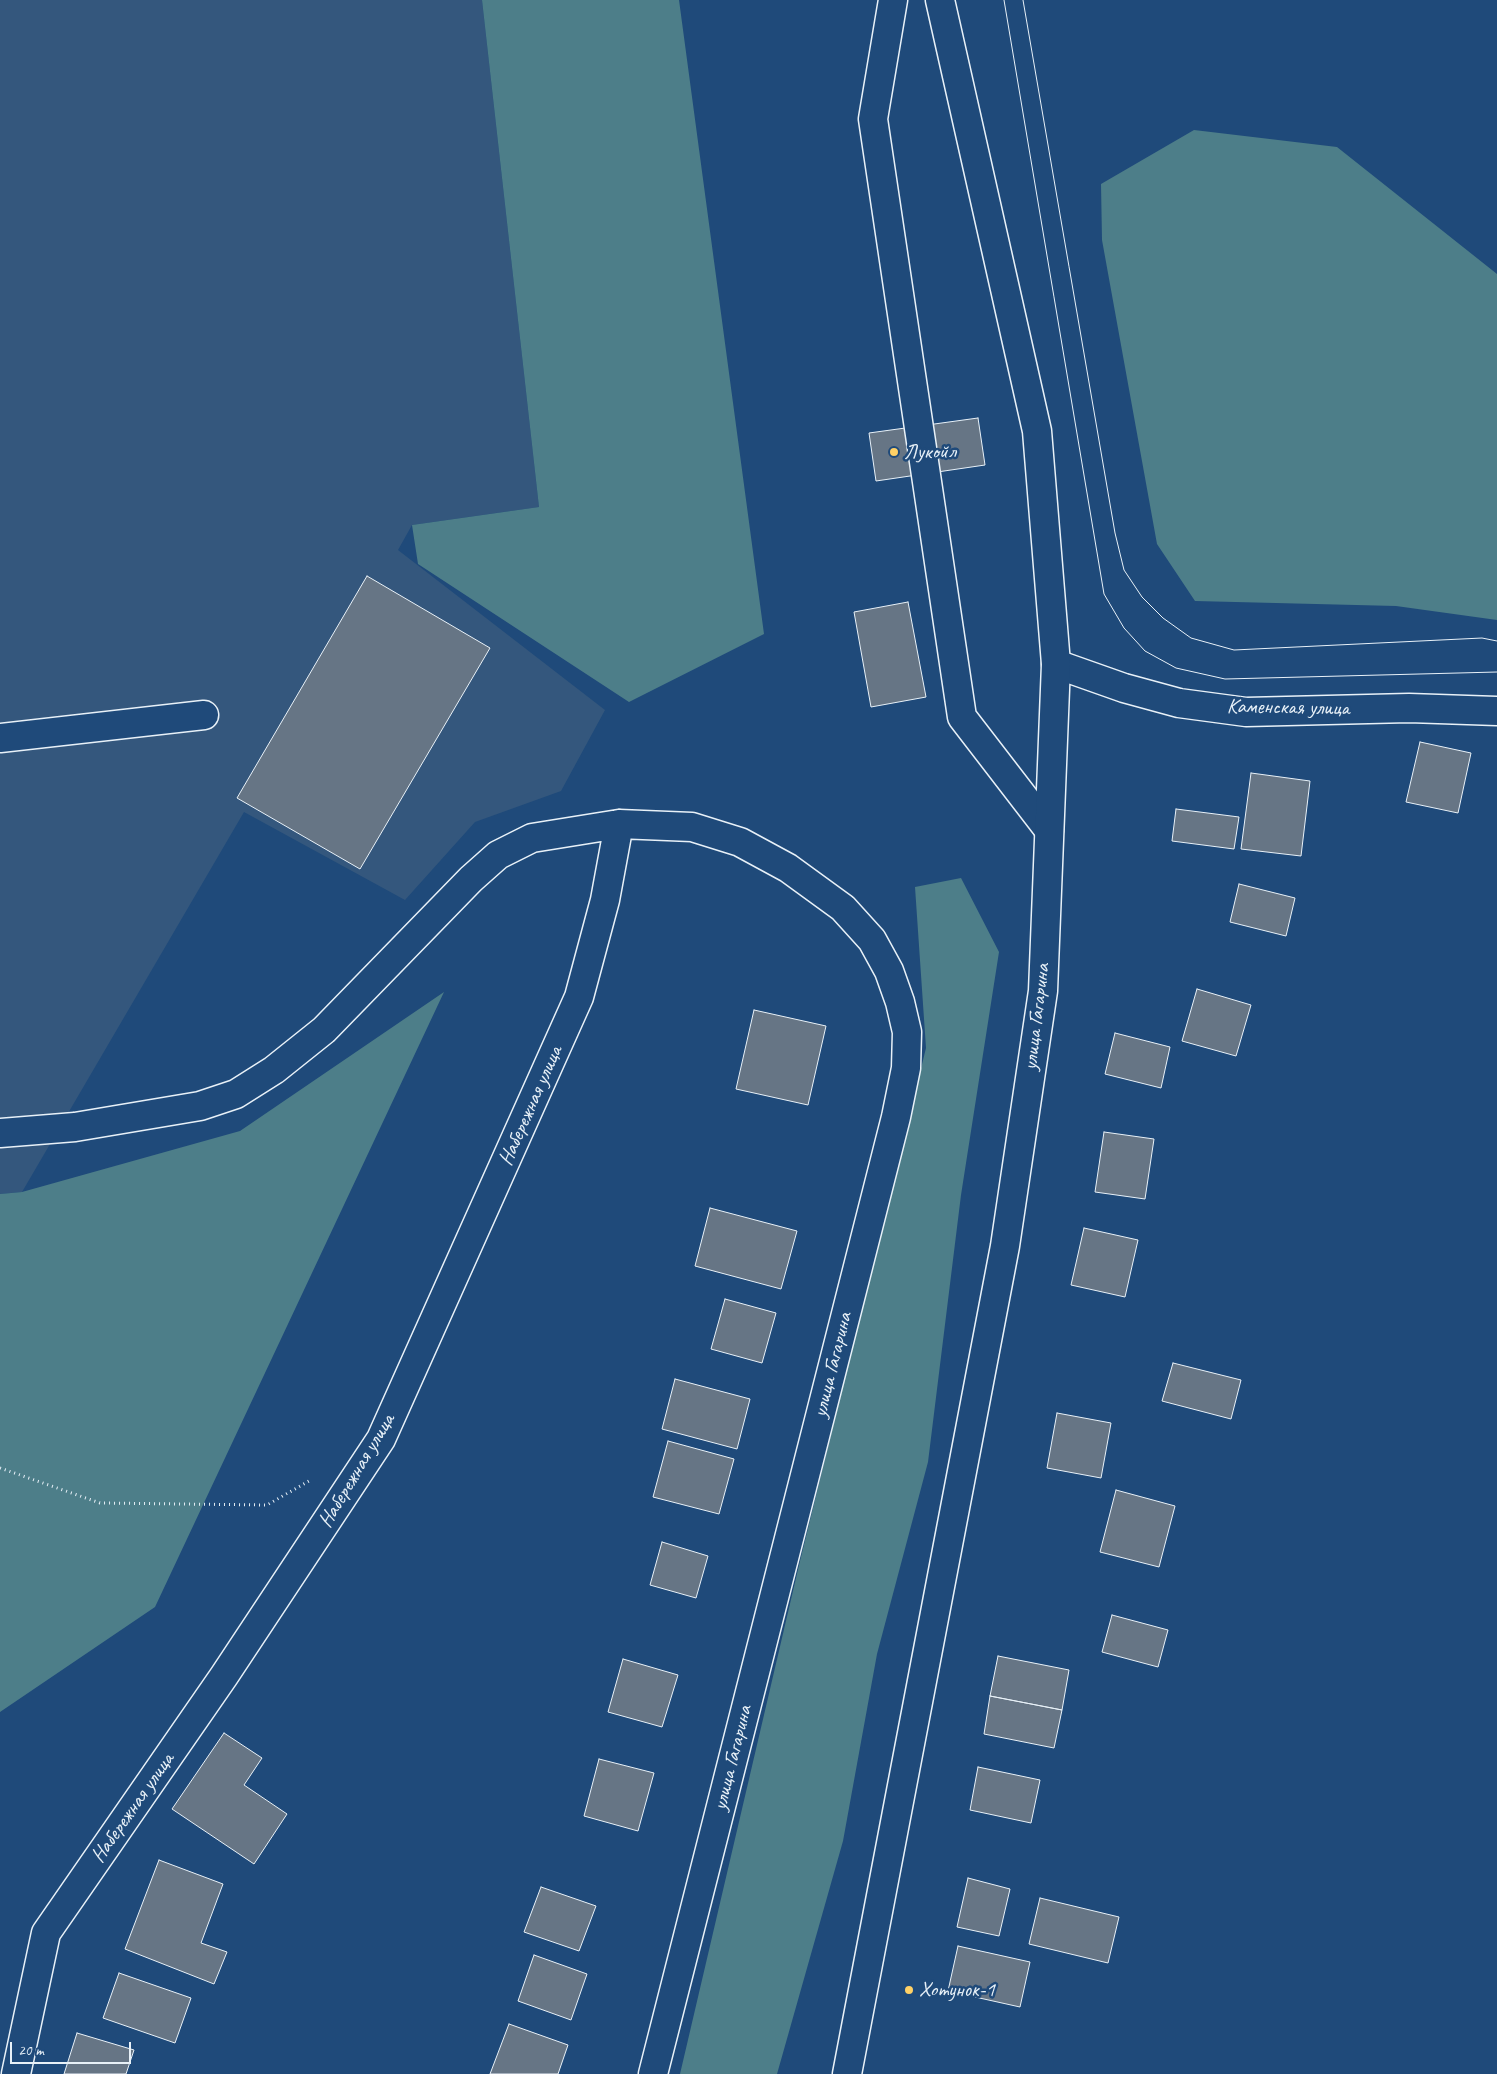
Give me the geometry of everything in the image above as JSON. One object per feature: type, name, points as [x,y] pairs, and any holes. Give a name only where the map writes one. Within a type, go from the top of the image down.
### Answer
[{"type":"street","points":[[894,0],[873,119],[962,717],[1049,830]]},
{"type":"street","name":"улица Гагарина","points":[[846,2074],[1005,1246],[1043,991],[1056,664],[1037,431],[940,0]]},
{"type":"street","name":"Каменская улица","points":[[1056,664],[1124,688],[1179,703],[1246,712],[1409,708],[1497,711]]},
{"type":"street","points":[[0,738],[204,715]]},
{"type":"street","name":"улица Гагарина","points":[[0,1133],[75,1127],[200,1106],[236,1094],[274,1070],[324,1030],[471,879],[498,854],[532,838],[619,824],[692,827],[740,842],[788,868],[843,908],[872,940],[889,971],[907,1032],[906,1068],[896,1117],[653,2074]]},
{"type":"street","name":"Набережная улица","points":[[16,2074],[46,1933],[224,1676],[381,1439],[580,997],[605,900],[619,824]]},
{"type":"path","points":[[0,1468],[100,1503],[268,1505],[316,1477]]},
{"type":"shaded area","points":[[0,0],[482,0],[539,507],[412,525],[398,550],[605,710],[561,791],[475,822],[405,900],[244,812],[22,1192],[0,1194]]},
{"type":"green space","points":[[482,0],[679,0],[764,634],[629,702],[418,564],[412,525],[539,507]]},
{"type":"green space","points":[[1194,130],[1337,147],[1497,274],[1497,620],[1396,606],[1195,601],[1157,544],[1102,240],[1101,184]]},
{"type":"green space","points":[[961,878],[999,952],[961,1195],[928,1462],[877,1654],[843,1841],[777,2074],[680,2074],[800,1561],[926,1048],[915,887]]},
{"type":"green space","points":[[444,992],[155,1607],[0,1712],[0,1194],[22,1192],[240,1131]]},
{"type":"building","points":[[978,418],[985,465],[876,481],[869,433]]},
{"type":"building","points":[[367,576],[490,648],[360,869],[237,798]]},
{"type":"building","points":[[908,602],[926,697],[871,707],[854,612]]},
{"type":"building","points":[[1420,742],[1471,753],[1458,813],[1406,802]]},
{"type":"building","points":[[1251,773],[1310,781],[1301,856],[1241,849]]},
{"type":"building","points":[[1176,809],[1239,817],[1234,849],[1172,841]]},
{"type":"building","points":[[1239,884],[1295,898],[1286,936],[1230,922]]},
{"type":"building","points":[[1197,989],[1251,1005],[1236,1056],[1182,1041]]},
{"type":"building","points":[[754,1010],[826,1026],[808,1105],[736,1089]]},
{"type":"building","points":[[1115,1033],[1170,1047],[1161,1088],[1105,1074]]},
{"type":"building","points":[[1104,1132],[1154,1139],[1145,1199],[1095,1192]]},
{"type":"building","points":[[710,1208],[797,1231],[781,1289],[695,1266]]},
{"type":"building","points":[[1084,1228],[1138,1240],[1125,1297],[1071,1285]]},
{"type":"building","points":[[725,1299],[776,1313],[762,1363],[711,1349]]},
{"type":"building","points":[[1173,1363],[1241,1380],[1231,1419],[1162,1401]]},
{"type":"building","points":[[675,1379],[750,1399],[737,1449],[662,1429]]},
{"type":"building","points":[[1057,1413],[1111,1423],[1101,1478],[1047,1468]]},
{"type":"building","points":[[668,1441],[734,1459],[719,1514],[653,1497]]},
{"type":"building","points":[[1116,1490],[1175,1506],[1159,1567],[1100,1552]]},
{"type":"building","points":[[662,1542],[708,1556],[696,1598],[650,1585]]},
{"type":"building","points":[[1112,1615],[1168,1630],[1158,1667],[1102,1652]]},
{"type":"building","points":[[998,1656],[1069,1670],[1062,1710],[990,1696]]},
{"type":"building","points":[[623,1659],[678,1675],[662,1727],[608,1712]]},
{"type":"building","points":[[990,1696],[1062,1710],[1054,1748],[984,1734]]},
{"type":"building","points":[[224,1733],[262,1758],[244,1785],[287,1814],[254,1864],[172,1809]]},
{"type":"building","points":[[599,1759],[654,1773],[638,1831],[584,1816]]},
{"type":"building","points":[[978,1767],[1040,1780],[1031,1823],[970,1810]]},
{"type":"building","points":[[159,1860],[223,1884],[201,1943],[227,1952],[214,1984],[125,1949]]},
{"type":"building","points":[[968,1878],[1010,1889],[999,1936],[957,1927]]},
{"type":"building","points":[[541,1887],[596,1906],[579,1951],[524,1932]]},
{"type":"building","points":[[1040,1898],[1119,1917],[1108,1963],[1029,1944]]},
{"type":"building","points":[[958,1946],[1030,1962],[1020,2007],[948,1991]]},
{"type":"building","points":[[534,1955],[587,1974],[571,2020],[518,2001]]},
{"type":"building","points":[[119,1973],[191,1998],[175,2043],[103,2018]]},
{"type":"building","points":[[509,2024],[568,2045],[558,2074],[490,2074]]},
{"type":"building","points":[[77,2033],[134,2050],[126,2074],[64,2074]]},
{"type":"tram line","points":[[1004,0],[1104,594],[1124,628],[1145,651],[1176,668],[1225,679],[1497,672]]},
{"type":"tram line","points":[[1023,0],[1115,533],[1124,570],[1142,597],[1163,618],[1191,638],[1234,650],[1482,638],[1497,641]]},
{"type":"place","name":"Лукойл","points":[[894,452]]},
{"type":"place","name":"Хотунок-1","points":[[909,1990]]}]
